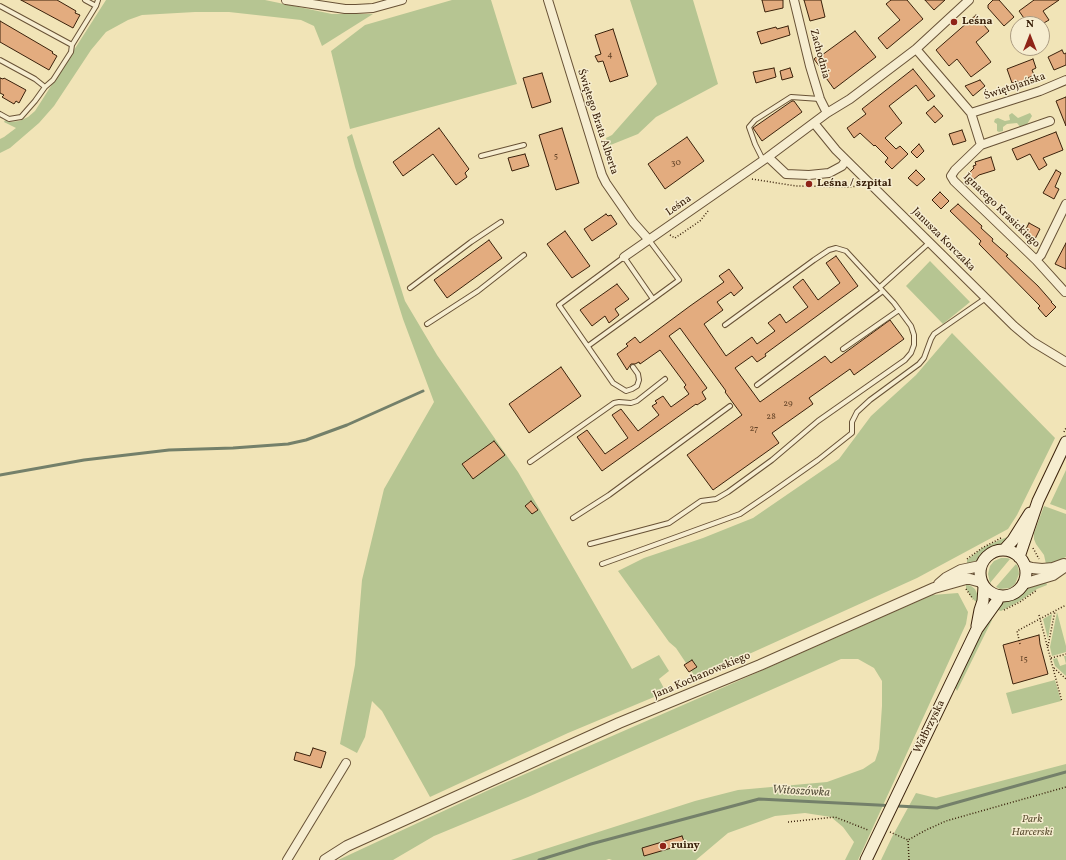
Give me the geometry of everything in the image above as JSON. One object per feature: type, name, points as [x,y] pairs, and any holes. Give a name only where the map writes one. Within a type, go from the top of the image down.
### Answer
[{"type":"main road","points":[[983,585],[991,593],[999,596],[1011,595],[1018,591],[1023,584],[1026,572],[1022,561],[1024,542],[1038,501],[1066,442]]},
{"type":"main road","points":[[1004,550],[1013,540],[1038,501]]},
{"type":"main road","points":[[977,628],[984,596],[983,585],[980,577],[980,566],[982,561],[994,551],[1004,550],[1010,551],[1022,561]]},
{"type":"main road","name":"Wałbrzyska","points":[[866,860],[977,628],[999,596]]},
{"type":"street","points":[[286,0],[345,9],[372,8],[402,0]]},
{"type":"street","name":"Świętego Brata Alberta","points":[[548,0],[602,175],[633,222],[649,240]]},
{"type":"street","name":"Zachodnia","points":[[794,0],[810,66],[820,99],[827,113]]},
{"type":"street","name":"Leśna","points":[[624,257],[766,159],[827,113],[850,99],[916,49],[969,0]]},
{"type":"street","points":[[916,49],[971,113],[981,145]]},
{"type":"street","name":"Świętojańska","points":[[971,113],[1040,91],[1066,80]]},
{"type":"street","name":"Ignacego Krasickiego","points":[[1050,121],[981,145],[955,170],[951,176],[954,181],[1036,260],[1065,292]]},
{"type":"street","name":"Janusza Korczaka","points":[[814,123],[836,150],[1014,326],[1033,342],[1066,362]]},
{"type":"street","points":[[766,159],[786,174],[809,175],[829,173],[842,166],[846,160]]},
{"type":"street","points":[[1036,260],[1041,255],[1066,204]]},
{"type":"street","points":[[1022,561],[1032,568],[1042,569],[1053,568],[1066,564]]},
{"type":"street","points":[[1023,584],[1053,575],[1066,564]]},
{"type":"street","points":[[934,588],[954,573],[966,568],[980,566]]},
{"type":"street","name":"Jana Kochanowskiego","points":[[325,860],[347,846],[620,723],[760,665],[934,588],[966,579],[970,579],[983,585]]},
{"type":"street","points":[[287,860],[346,763]]},
{"type":"lane","points":[[85,0],[96,6]]},
{"type":"lane","points":[[0,114],[9,119],[21,116],[35,101],[45,87],[53,80],[71,52],[72,45],[96,6],[98,0]]},
{"type":"lane","points":[[0,6],[72,45]]},
{"type":"lane","points":[[0,60],[34,79],[45,87]]},
{"type":"lane","points":[[766,159],[755,144],[749,127],[755,120],[791,97],[820,99]]},
{"type":"lane","points":[[481,156],[524,145]]},
{"type":"lane","points":[[410,288],[471,242],[501,222]]},
{"type":"lane","points":[[588,346],[679,280],[649,240]]},
{"type":"lane","points":[[880,287],[930,242]]},
{"type":"lane","points":[[590,544],[669,523],[701,501],[716,499],[728,492],[772,460],[818,421],[905,360],[911,353],[914,345],[914,335],[911,326],[899,310],[880,287],[846,251],[836,248],[829,250],[725,326]]},
{"type":"lane","points":[[427,324],[478,291],[524,255]]},
{"type":"lane","points":[[633,367],[638,374],[639,380],[637,386],[626,391],[613,383],[559,305],[624,257],[653,299]]},
{"type":"lane","points":[[757,385],[883,291]]},
{"type":"lane","points":[[602,564],[740,514],[768,495],[818,460],[852,433],[852,422],[857,412],[870,400],[919,364],[924,358],[930,339],[934,334],[986,298]]},
{"type":"lane","points":[[842,349],[899,310]]},
{"type":"lane","points":[[530,462],[614,403],[631,403],[637,401],[665,379]]},
{"type":"lane","points":[[573,518],[609,495],[730,406]]},
{"type":"path","points":[[758,175],[752,179],[796,186],[861,186]]},
{"type":"path","points":[[665,229],[674,238],[700,220],[710,208]]},
{"type":"path","points":[[1024,542],[1028,543],[1038,555],[1042,569]]},
{"type":"path","points":[[1001,612],[1020,602],[1037,590]]},
{"type":"path","points":[[1020,644],[1017,632],[1066,605]]},
{"type":"path","points":[[1048,647],[1055,611]]},
{"type":"path","points":[[1039,615],[1062,702]]},
{"type":"path","points":[[1051,658],[1066,654]]},
{"type":"path","points":[[1053,668],[1066,678]]},
{"type":"path","points":[[908,840],[946,821],[1066,787]]},
{"type":"path","points":[[788,822],[835,817],[880,832],[890,831],[908,840]]},
{"type":"path","points":[[908,840],[909,860]]},
{"type":"green space","points":[[106,0],[265,0],[332,14],[373,14],[322,46],[314,26],[301,20],[229,12],[195,12],[142,15],[128,20],[106,32],[91,50],[54,106],[39,123],[10,148],[0,153],[0,139],[16,128],[4,122],[5,120],[10,122],[19,121],[28,117],[35,111]]},
{"type":"green space","points":[[452,0],[491,0],[517,84],[350,129],[331,51],[365,25]]},
{"type":"green space","points":[[630,0],[693,0],[718,84],[656,117],[638,134],[608,146],[606,138],[612,135],[657,84]]},
{"type":"green space","points":[[1012,113],[1018,118],[1030,113],[1032,116],[1026,126],[1021,128],[1017,123],[1007,124],[1003,127],[1003,131],[997,131],[997,124],[994,122],[995,119],[998,118],[1005,121],[1010,120],[1009,115]]},
{"type":"green space","points":[[352,134],[405,301],[437,355],[518,472],[632,669],[659,655],[669,671],[659,679],[666,692],[568,733],[430,797],[382,711],[372,701],[365,737],[357,753],[340,744],[355,665],[362,580],[384,489],[434,402],[403,319],[355,167],[347,137]]},
{"type":"green space","points":[[930,261],[970,302],[943,324],[906,286]]},
{"type":"green space","points":[[952,333],[1055,438],[1017,515],[1008,529],[917,578],[696,678],[676,648],[669,642],[618,571],[644,558],[703,538],[753,518],[839,459],[871,416],[916,375]]},
{"type":"green space","points":[[1066,470],[1066,510],[1050,504]]},
{"type":"green space","points":[[1044,506],[1066,514],[1066,557],[1051,564],[1046,564],[1044,555],[1034,539],[1034,533]]},
{"type":"green space","points":[[1010,536],[1004,544],[990,549],[978,560],[967,564],[967,560],[982,548]]},
{"type":"green space","points":[[1001,558],[1010,559],[990,583],[988,574],[990,566],[994,561]]},
{"type":"green space","points":[[1016,564],[1019,574],[1015,584],[1010,588],[1000,589],[996,587]]},
{"type":"green space","points":[[1045,580],[1047,585],[1037,589],[1020,601],[1001,611],[995,609],[1004,602],[1019,596],[1028,587]]},
{"type":"green space","points":[[966,584],[975,589],[982,605],[971,597],[966,588]]},
{"type":"green space","points":[[958,593],[968,612],[966,624],[858,860],[845,860],[854,842],[843,827],[831,817],[805,813],[775,816],[728,833],[696,860],[511,860],[695,801],[738,790],[827,782],[863,769],[875,761],[879,749],[882,681],[874,668],[858,659],[841,659],[528,797],[434,836],[393,860],[338,860],[493,788],[932,595]]},
{"type":"green space","points":[[1057,612],[1066,646],[1066,652],[1052,656],[1050,647]]},
{"type":"green space","points":[[1052,614],[1048,639],[1043,619]]},
{"type":"green space","points":[[988,618],[992,620],[957,691],[955,687],[957,682]]},
{"type":"green space","points":[[1057,658],[1060,666],[1066,664],[1066,676],[1055,666],[1053,659]]},
{"type":"green space","points":[[1055,680],[1061,701],[1012,714],[1006,693]]},
{"type":"green space","name":"Park Harcerski","points":[[1066,764],[1066,860],[881,860],[916,793],[936,798]]},
{"type":"building","points":[[21,0],[57,0],[80,15],[73,28]]},
{"type":"building","points":[[762,0],[783,0],[783,8],[765,12]]},
{"type":"building","points":[[804,0],[821,0],[825,17],[810,21]]},
{"type":"building","points":[[891,0],[907,0],[923,19],[887,49],[878,38],[900,20],[886,4]]},
{"type":"building","points":[[925,0],[945,0],[934,10]]},
{"type":"building","points":[[993,0],[999,0],[1013,16],[1010,16],[1010,21],[1004,26],[988,8],[988,5]]},
{"type":"building","points":[[1034,0],[1059,0],[1043,11],[1046,16],[1022,16],[1019,11]]},
{"type":"building","points":[[976,15],[989,31],[976,42],[991,62],[971,77],[957,59],[949,66],[936,50]]},
{"type":"building","points":[[0,21],[53,52],[52,53],[57,56],[49,70],[0,42]]},
{"type":"building","points":[[788,26],[790,35],[761,44],[757,32],[776,27],[777,29]]},
{"type":"building","points":[[613,29],[628,76],[610,82],[603,61],[598,62],[595,56],[601,54],[595,35]]},
{"type":"building","points":[[855,31],[876,57],[834,89],[814,59],[821,53],[822,55]]},
{"type":"building","points":[[1062,50],[1064,54],[1066,53],[1066,65],[1054,70],[1048,57]]},
{"type":"building","points":[[1033,59],[1036,68],[1032,70],[1034,75],[1028,78],[1029,80],[1019,83],[1018,81],[1012,83],[1007,69]]},
{"type":"building","points":[[774,68],[776,77],[756,83],[753,72]]},
{"type":"building","points":[[790,68],[793,77],[782,80],[780,71]]},
{"type":"building","points":[[913,69],[935,96],[928,101],[916,85],[889,106],[902,123],[885,138],[896,149],[900,146],[908,154],[892,169],[885,162],[888,158],[875,145],[874,146],[860,133],[854,138],[847,128],[866,114],[862,109]]},
{"type":"building","points":[[542,73],[551,102],[532,108],[523,78]]},
{"type":"building","points":[[0,78],[4,78],[26,90],[19,103],[16,101],[14,104],[2,97],[4,95],[0,93]]},
{"type":"building","points":[[980,80],[985,86],[973,96],[965,86]]},
{"type":"building","points":[[1066,97],[1066,126],[1056,101]]},
{"type":"building","points":[[794,101],[802,112],[762,141],[753,128]]},
{"type":"building","points":[[934,106],[943,116],[935,123],[926,113]]},
{"type":"building","points":[[439,128],[469,169],[465,173],[467,177],[456,185],[433,154],[403,176],[393,162]]},
{"type":"building","points":[[562,128],[579,183],[556,190],[539,135]]},
{"type":"building","points":[[962,130],[966,141],[953,145],[949,134]]},
{"type":"building","points":[[1056,132],[1063,150],[1043,158],[1047,165],[1039,170],[1030,154],[1017,160],[1012,149]]},
{"type":"building","points":[[687,137],[704,161],[665,189],[648,164]]},
{"type":"building","points":[[919,144],[924,151],[917,158],[911,152]]},
{"type":"building","points":[[525,154],[529,166],[512,171],[508,158]]},
{"type":"building","points":[[991,157],[995,170],[979,175],[973,180],[967,175],[974,168],[973,166],[976,165],[975,162]]},
{"type":"building","points":[[916,170],[925,179],[917,186],[908,178]]},
{"type":"building","points":[[1056,170],[1061,173],[1055,187],[1059,189],[1054,199],[1043,193]]},
{"type":"building","points":[[940,192],[949,201],[941,209],[932,200]]},
{"type":"building","points":[[958,204],[982,226],[981,228],[993,239],[992,241],[1008,255],[1006,256],[1038,286],[1056,307],[1046,317],[1038,308],[1040,306],[979,244],[981,241],[950,211]]},
{"type":"building","points":[[606,214],[608,216],[611,215],[617,224],[592,241],[584,229]]},
{"type":"building","points":[[1029,223],[1040,229],[1035,239],[1024,233]]},
{"type":"building","points":[[565,231],[590,266],[572,278],[547,244]]},
{"type":"building","points":[[489,240],[502,258],[447,298],[434,280]]},
{"type":"building","points":[[1066,243],[1066,269],[1055,264]]},
{"type":"building","points":[[836,256],[858,286],[765,354],[766,356],[757,362],[752,356],[735,368],[760,402],[825,356],[831,363],[890,320],[904,339],[854,375],[850,369],[809,398],[813,404],[772,433],[779,443],[713,490],[687,455],[742,415],[680,328],[669,336],[707,388],[702,392],[706,399],[697,405],[696,404],[602,471],[577,437],[587,430],[605,454],[628,438],[612,415],[621,409],[638,431],[659,415],[652,406],[657,403],[655,401],[663,396],[671,407],[689,394],[684,387],[686,385],[660,350],[640,364],[639,362],[631,364],[627,370],[617,354],[628,346],[626,344],[635,337],[640,343],[724,282],[719,276],[729,269],[743,288],[734,296],[731,292],[717,302],[723,310],[704,324],[726,356],[752,337],[757,344],[775,331],[768,323],[780,314],[786,323],[808,307],[793,287],[803,279],[818,300],[840,283],[826,263]]},
{"type":"building","points":[[617,284],[629,299],[615,309],[619,315],[609,323],[605,316],[592,326],[580,310]]},
{"type":"building","points":[[561,367],[581,396],[529,433],[509,404]]},
{"type":"building","points":[[494,441],[505,455],[473,479],[462,464]]},
{"type":"building","points":[[531,501],[538,510],[532,514],[525,506]]},
{"type":"building","points":[[1039,635],[1048,674],[1013,684],[1003,645]]},
{"type":"building","points":[[692,660],[697,667],[689,672],[684,665]]},
{"type":"building","points":[[313,748],[326,752],[321,768],[294,760],[296,752],[310,756]]},
{"type":"building","name":"ruiny","points":[[682,836],[685,844],[644,856],[642,848]]},
{"type":"waterway","points":[[0,475],[84,460],[169,450],[233,448],[288,444],[306,440],[347,425],[423,391]]},
{"type":"waterway","name":"Witoszówka","points":[[539,860],[591,844],[759,799],[937,808],[1066,772]]},
{"type":"place","name":"Leśna","points":[[954,22]]},
{"type":"place","name":"Leśna / szpital","points":[[809,184]]},
{"type":"place","name":"ruiny","points":[[663,846]]}]
